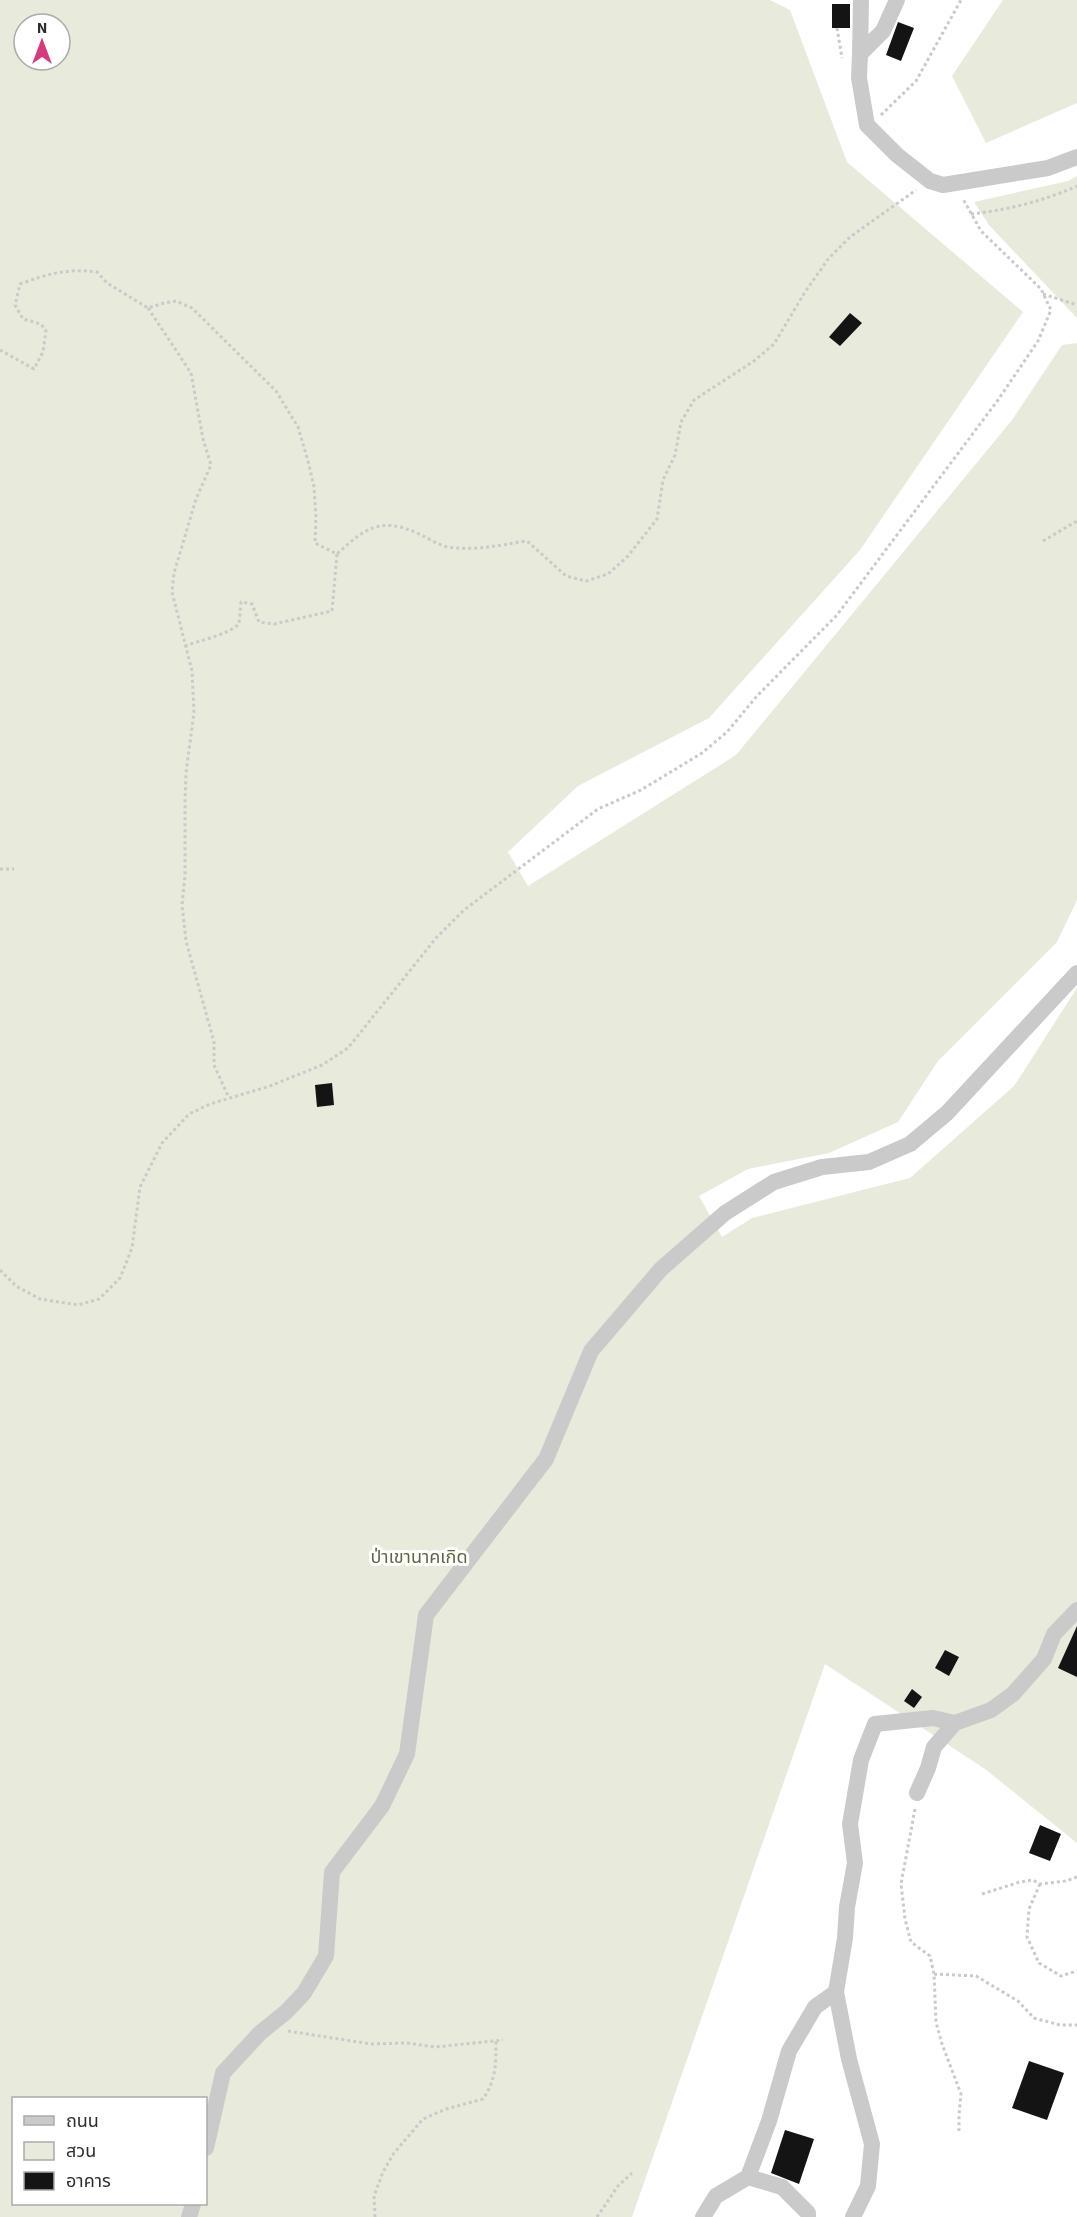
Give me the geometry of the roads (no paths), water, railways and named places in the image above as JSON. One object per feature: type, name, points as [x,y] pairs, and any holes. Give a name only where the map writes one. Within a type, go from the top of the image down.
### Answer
[{"type":"street","points":[[861,0],[859,78],[867,125],[897,155],[930,181],[943,185],[955,184],[1048,168],[1077,157]]},
{"type":"street","points":[[860,54],[883,31],[897,0]]},
{"type":"street","points":[[207,2144],[223,2073],[260,2033],[286,2012],[303,1993],[326,1956],[332,1872],[382,1806],[407,1754],[426,1615],[546,1459],[591,1352],[661,1269],[724,1213],[774,1182],[822,1167],[869,1162],[910,1144],[947,1113],[1077,973]]},
{"type":"street","points":[[853,2217],[868,2186],[872,2144],[849,2059],[836,1992],[855,1863],[850,1824],[861,1760],[875,1724],[933,1718],[955,1722],[990,1710],[1013,1694],[1044,1659],[1054,1634],[1077,1610]]},
{"type":"street","points":[[917,1793],[934,1747],[955,1722]]},
{"type":"street","points":[[703,2217],[716,2196],[748,2177],[769,2121],[789,2051],[815,2007],[836,1992]]},
{"type":"street","points":[[748,2177],[782,2187],[808,2213],[808,2217]]},
{"type":"park label","name":"ป่าเขานาคเกิด","points":[[419,1557]]}]
